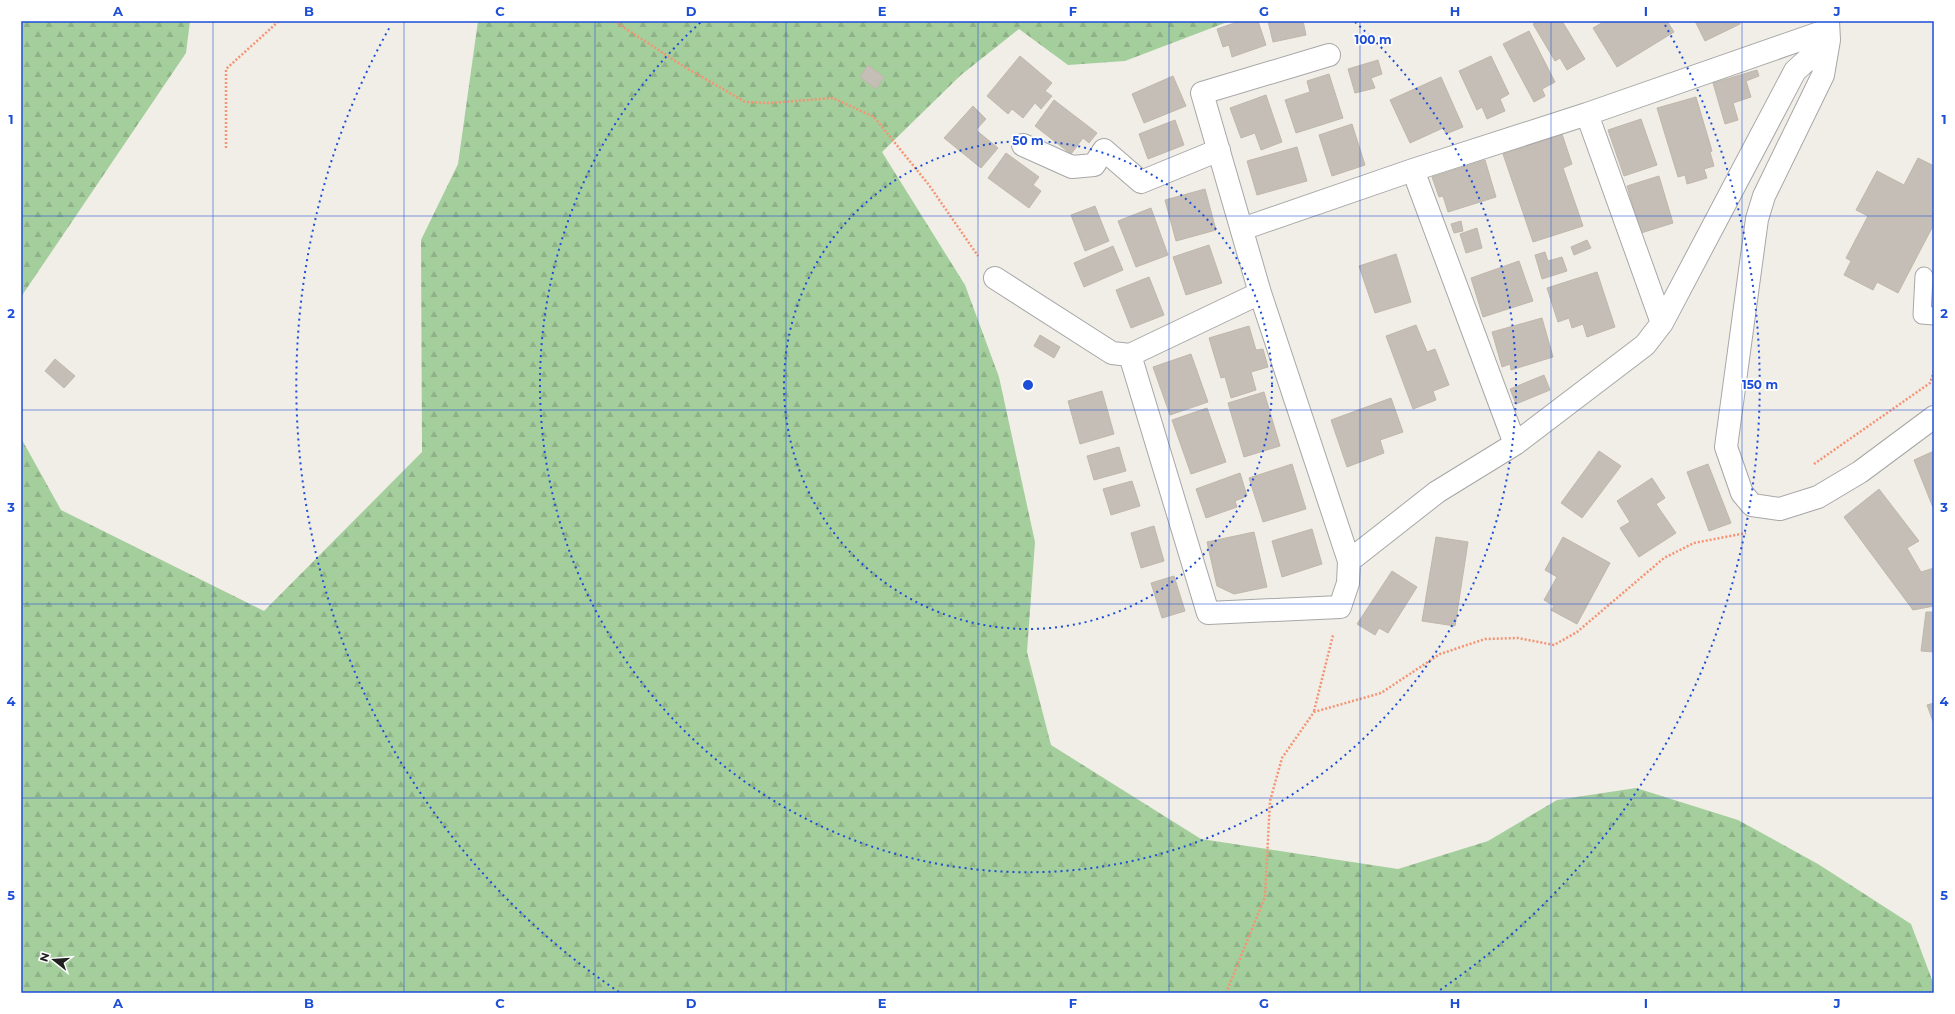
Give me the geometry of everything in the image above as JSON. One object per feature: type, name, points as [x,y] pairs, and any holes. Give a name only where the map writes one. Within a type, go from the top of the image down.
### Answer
[{"type":"street","points":[[1242,229],[1413,170],[1587,114],[1828,30]]},
{"type":"street","points":[[1349,561],[1437,492],[1515,444],[1645,345],[1662,323],[1795,71],[1828,30]]},
{"type":"street","points":[[1828,30],[1823,75],[1764,196],[1757,218],[1726,447],[1742,493],[1752,505],[1780,509],[1818,497],[1848,479],[1934,417]]},
{"type":"street","points":[[1130,355],[1208,614],[1340,607],[1348,583],[1349,561],[1260,293],[1202,93],[1329,55]]},
{"type":"street","points":[[1587,114],[1662,323]]},
{"type":"street","points":[[1023,145],[1072,167],[1094,165],[1104,150],[1141,182],[1219,150]]},
{"type":"street","points":[[1413,170],[1515,444]]},
{"type":"street","points":[[995,278],[1112,353],[1130,355],[1260,293]]},
{"type":"lane","points":[[1924,276],[1922,315],[1934,316]]},
{"type":"path","points":[[226,148],[226,69],[279,21]]},
{"type":"path","points":[[614,21],[683,66],[745,102],[770,103],[833,98],[874,117],[929,185],[974,252],[995,278]]},
{"type":"path","points":[[1809,468],[1930,383],[1934,371]]},
{"type":"path","points":[[1314,712],[1381,693],[1440,654],[1484,639],[1518,638],[1554,645],[1577,632],[1664,558],[1694,543],[1774,528],[1780,509]]},
{"type":"path","points":[[1226,993],[1265,897],[1270,802],[1282,758],[1314,712],[1340,607]]},
{"type":"green space","points":[[21,21],[190,21],[186,53],[21,297]]},
{"type":"green space","points":[[478,21],[1230,21],[1125,61],[1068,65],[1019,29],[961,75],[882,152],[965,285],[999,377],[1035,542],[1027,652],[1051,745],[1201,839],[1398,869],[1488,841],[1557,800],[1636,788],[1738,820],[1818,864],[1911,924],[1934,985],[1934,993],[21,993],[21,438],[61,510],[264,611],[422,452],[421,240],[458,164]]},
{"type":"building","points":[[1240,21],[1258,21],[1266,45],[1232,57],[1229,45],[1223,47],[1217,29]]},
{"type":"building","points":[[1268,21],[1303,21],[1306,35],[1273,42]]},
{"type":"building","points":[[1539,21],[1562,21],[1585,59],[1567,70],[1560,58],[1555,61],[1533,24]]},
{"type":"building","points":[[1605,21],[1667,21],[1674,32],[1617,67],[1593,28]]},
{"type":"building","points":[[1695,21],[1739,21],[1740,24],[1705,41]]},
{"type":"building","points":[[1529,31],[1555,82],[1542,89],[1545,96],[1534,102],[1503,44]]},
{"type":"building","points":[[1020,56],[1052,83],[1045,91],[1052,96],[1041,109],[1035,103],[1023,118],[1012,109],[1008,114],[987,96]]},
{"type":"building","points":[[1491,56],[1509,94],[1500,99],[1505,111],[1487,119],[1482,107],[1477,110],[1459,71]]},
{"type":"building","points":[[1378,60],[1382,74],[1371,78],[1375,88],[1355,93],[1348,69]]},
{"type":"building","points":[[868,65],[884,77],[876,89],[860,77]]},
{"type":"building","points":[[1757,70],[1759,76],[1746,81],[1751,97],[1733,103],[1738,120],[1725,124],[1713,83]]},
{"type":"building","points":[[1329,74],[1343,118],[1296,133],[1285,100],[1310,92],[1307,81]]},
{"type":"building","points":[[1173,76],[1186,106],[1144,123],[1132,94]]},
{"type":"building","points":[[1441,77],[1463,127],[1446,134],[1443,128],[1410,143],[1390,100]]},
{"type":"building","points":[[1266,95],[1282,142],[1261,150],[1255,133],[1241,138],[1230,108]]},
{"type":"building","points":[[1696,97],[1712,151],[1710,152],[1714,166],[1704,169],[1707,178],[1687,184],[1685,175],[1678,177],[1657,108]]},
{"type":"building","points":[[1054,100],[1097,133],[1089,143],[1083,138],[1071,154],[1035,126]]},
{"type":"building","points":[[973,106],[986,119],[976,130],[998,148],[981,168],[944,138]]},
{"type":"building","points":[[1641,119],[1657,165],[1624,176],[1608,130]]},
{"type":"building","points":[[1175,120],[1184,145],[1148,159],[1139,134]]},
{"type":"building","points":[[1352,124],[1365,165],[1332,176],[1319,135]]},
{"type":"building","points":[[1562,134],[1572,164],[1563,168],[1583,226],[1533,242],[1503,154]]},
{"type":"building","points":[[1297,147],[1307,181],[1257,195],[1247,161]]},
{"type":"building","points":[[1006,153],[1039,177],[1033,185],[1041,191],[1029,208],[988,178]]},
{"type":"building","points":[[1918,158],[1934,166],[1934,204],[1931,210],[1934,212],[1934,224],[1898,293],[1877,282],[1873,290],[1844,275],[1851,261],[1846,258],[1868,216],[1856,210],[1877,171],[1904,185]]},
{"type":"building","points":[[1485,160],[1496,197],[1448,212],[1443,196],[1439,197],[1432,177]]},
{"type":"building","points":[[1659,176],[1673,223],[1641,233],[1627,186]]},
{"type":"building","points":[[1205,189],[1216,230],[1176,241],[1165,200]]},
{"type":"building","points":[[1095,206],[1109,241],[1085,251],[1071,215]]},
{"type":"building","points":[[1151,208],[1168,255],[1136,267],[1118,221]]},
{"type":"building","points":[[1461,221],[1463,231],[1454,233],[1451,224]]},
{"type":"building","points":[[1477,228],[1482,248],[1466,253],[1460,234]]},
{"type":"building","points":[[1587,240],[1591,248],[1574,255],[1571,247]]},
{"type":"building","points":[[1209,245],[1222,283],[1186,295],[1173,257]]},
{"type":"building","points":[[1113,246],[1123,270],[1084,287],[1074,263]]},
{"type":"building","points":[[1545,252],[1548,261],[1562,257],[1567,271],[1542,279],[1535,255]]},
{"type":"building","points":[[1396,254],[1411,302],[1375,313],[1359,266]]},
{"type":"building","points":[[1519,261],[1533,301],[1483,317],[1471,278]]},
{"type":"building","points":[[1597,272],[1615,327],[1587,337],[1583,324],[1572,328],[1569,318],[1558,322],[1547,288]]},
{"type":"building","points":[[1149,277],[1164,315],[1131,328],[1116,290]]},
{"type":"building","points":[[1542,318],[1553,357],[1511,370],[1510,364],[1502,367],[1492,332]]},
{"type":"building","points":[[1416,325],[1427,352],[1435,349],[1449,385],[1433,391],[1436,400],[1413,409],[1386,336]]},
{"type":"building","points":[[1249,326],[1256,350],[1263,349],[1268,367],[1251,372],[1256,390],[1231,398],[1225,377],[1221,378],[1209,338]]},
{"type":"building","points":[[1040,335],[1060,347],[1054,358],[1034,346]]},
{"type":"building","points":[[1191,354],[1208,402],[1170,415],[1153,367]]},
{"type":"building","points":[[55,359],[75,376],[64,388],[45,371]]},
{"type":"building","points":[[1544,375],[1550,390],[1516,404],[1510,389]]},
{"type":"building","points":[[1102,391],[1114,434],[1080,444],[1068,401]]},
{"type":"building","points":[[1264,392],[1280,446],[1244,457],[1228,403]]},
{"type":"building","points":[[1391,398],[1403,432],[1380,440],[1384,453],[1347,467],[1331,420]]},
{"type":"building","points":[[1207,408],[1226,462],[1191,474],[1172,420]]},
{"type":"building","points":[[1119,447],[1126,471],[1094,480],[1087,456]]},
{"type":"building","points":[[1599,451],[1621,466],[1582,518],[1561,503]]},
{"type":"building","points":[[1934,451],[1934,510],[1914,460]]},
{"type":"building","points":[[1292,464],[1306,509],[1263,522],[1249,478]]},
{"type":"building","points":[[1708,464],[1731,523],[1709,531],[1687,472]]},
{"type":"building","points":[[1240,473],[1247,496],[1235,501],[1237,507],[1206,518],[1196,489]]},
{"type":"building","points":[[1652,478],[1665,498],[1656,504],[1676,533],[1639,557],[1620,528],[1630,522],[1617,501]]},
{"type":"building","points":[[1132,481],[1140,506],[1111,515],[1103,489]]},
{"type":"building","points":[[1879,489],[1919,541],[1907,548],[1921,572],[1934,568],[1934,606],[1913,610],[1844,517]]},
{"type":"building","points":[[1154,526],[1164,561],[1141,568],[1131,533]]},
{"type":"building","points":[[1312,529],[1322,564],[1282,577],[1272,541]]},
{"type":"building","points":[[1254,532],[1267,587],[1234,594],[1217,586],[1207,542]]},
{"type":"building","points":[[1436,537],[1468,542],[1455,626],[1422,621]]},
{"type":"building","points":[[1563,537],[1610,563],[1577,624],[1551,610],[1554,606],[1544,600],[1557,577],[1545,570]]},
{"type":"building","points":[[1392,571],[1417,587],[1388,633],[1379,628],[1375,635],[1357,624]]},
{"type":"building","points":[[1174,576],[1185,611],[1162,618],[1151,583]]},
{"type":"building","points":[[1926,612],[1934,612],[1934,652],[1921,651]]},
{"type":"building","points":[[1934,703],[1934,724],[1927,705]]}]
